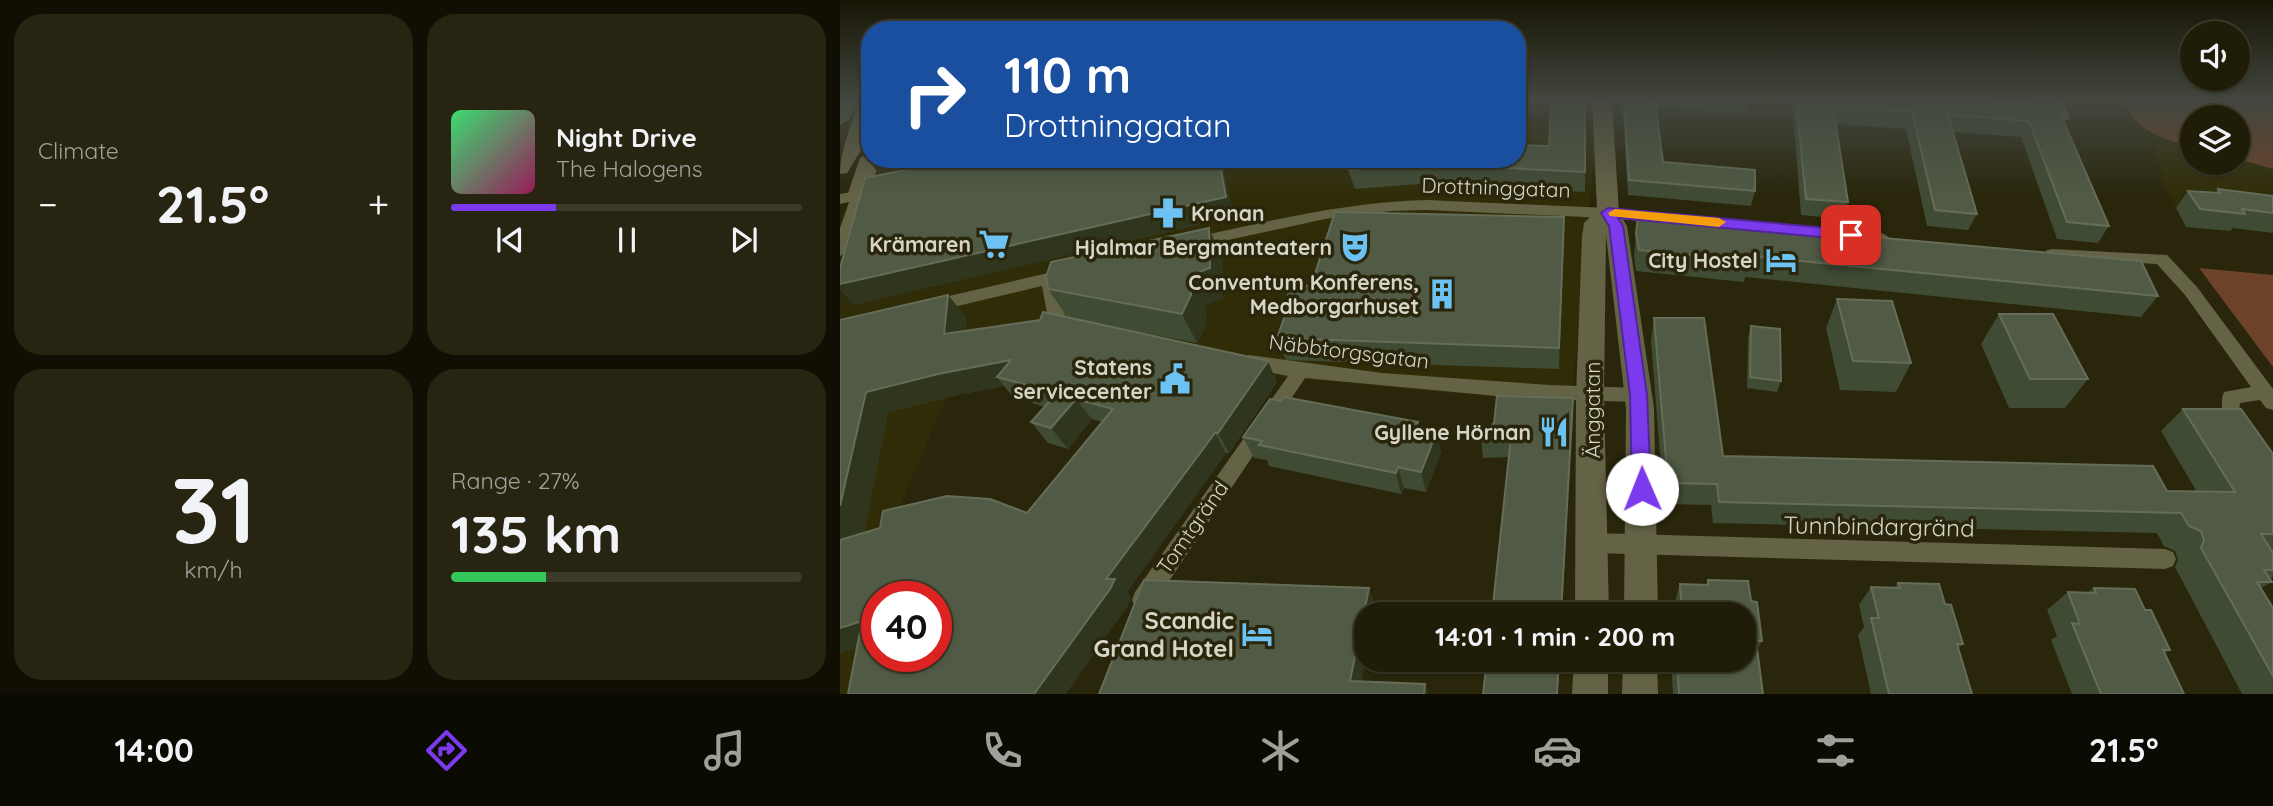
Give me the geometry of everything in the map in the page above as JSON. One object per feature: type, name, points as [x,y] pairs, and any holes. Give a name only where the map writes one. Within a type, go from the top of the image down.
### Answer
[{"type":"street","points":[[840,165],[860,132]]},
{"type":"street","name":"Änggatan","points":[[1604,132],[1608,213],[1616,226],[1638,395],[1643,543],[1641,602]]},
{"type":"street","points":[[840,251],[849,197],[865,168]]},
{"type":"street","points":[[849,197],[888,189]]},
{"type":"street","name":"Drottninggatan","points":[[1169,249],[1280,222],[1390,206],[1608,213],[1892,239]]},
{"type":"street","name":"Änggatan","points":[[1592,602],[1590,396],[1595,223],[1608,213]]},
{"type":"street","points":[[2043,253],[2161,259],[2191,291],[2269,398]]},
{"type":"street","points":[[916,309],[1089,269]]},
{"type":"street","points":[[1049,279],[1058,324],[1094,334]]},
{"type":"street","name":"Näbbtorgsgatan","points":[[1230,359],[1300,372],[1378,380],[1590,396],[1638,395]]},
{"type":"street","name":"Tomtgränd","points":[[1137,617],[1147,592],[1300,372]]},
{"type":"street","points":[[2252,444],[2230,412],[2231,397],[2269,398]]},
{"type":"street","name":"Tunnbindargränd","points":[[1593,543],[2165,559]]},
{"type":"street","points":[[1590,694],[1591,672]]},
{"type":"street","points":[[1640,672],[1640,694]]},
{"type":"shaded area","points":[[2152,132],[2180,132],[2180,143],[2161,137]]},
{"type":"shaded area","points":[[2250,132],[2273,132],[2273,169],[2250,162]]},
{"type":"shaded area","points":[[1526,134],[1596,138],[1571,404],[967,349],[900,506],[887,581],[861,581],[861,672],[869,672],[867,694],[840,694],[840,295],[875,168],[1526,168]]},
{"type":"shaded area","points":[[2153,135],[2180,143],[2180,175],[2250,175],[2250,162],[2273,169],[2273,215],[2176,208],[2164,186]]},
{"type":"shaded area","points":[[2199,268],[2273,275],[2273,367]]},
{"type":"building","points":[[1550,132],[1585,132],[1585,172],[1506,168],[1526,168],[1526,145],[1549,146]]},
{"type":"building","points":[[1626,132],[1659,132],[1663,162],[1755,170],[1755,191],[1629,180]]},
{"type":"building","points":[[1799,132],[1837,132],[1848,202],[1806,199]]},
{"type":"building","points":[[1917,132],[1953,132],[1977,214],[1935,210]]},
{"type":"building","points":[[2033,132],[2068,132],[2109,226],[2067,222]]},
{"type":"building","name":"Krämaren","points":[[914,168],[1221,168],[1226,197],[840,284],[840,268],[865,178]]},
{"type":"building","points":[[2218,189],[2273,196],[2273,213],[2242,209],[2245,214],[2200,209],[2188,191],[2220,193]]},
{"type":"building","name":"Conventum Konferens, Medborgarhuset","points":[[1335,212],[1564,217],[1559,348],[1277,338],[1289,304],[1285,304],[1291,285],[1311,286]]},
{"type":"building","points":[[1638,216],[2141,261],[2158,296],[1749,256],[1749,261],[1639,250],[1636,234]]},
{"type":"building","points":[[1209,228],[1210,268],[1191,275],[1191,295],[1182,314],[1048,289],[1046,277],[1051,262]]},
{"type":"building","points":[[948,295],[944,334],[1040,320],[1043,312],[1268,361],[1218,433],[1215,433],[1106,579],[1115,579],[1034,694],[848,694],[861,626],[861,672],[952,672],[952,581],[861,581],[861,621],[840,628],[840,540],[880,528],[883,511],[947,496],[990,499],[1027,513],[1113,409],[1076,399],[1051,428],[1031,422],[1057,393],[997,377],[1011,360],[866,392],[840,506],[840,320]]},
{"type":"building","points":[[1837,299],[1892,301],[1911,363],[1853,361]]},
{"type":"building","points":[[1999,314],[2053,314],[2088,379],[2030,379]]},
{"type":"building","points":[[1654,318],[1704,318],[1723,456],[2153,466],[2167,491],[2235,492],[2183,409],[2241,409],[2273,454],[2273,534],[2261,534],[2273,553],[2273,570],[2264,570],[2272,582],[2257,582],[2273,608],[2273,676],[2201,548],[2204,540],[2201,531],[2189,526],[2181,513],[1719,502],[1717,484],[1668,483]]},
{"type":"building","points":[[1751,326],[1780,329],[1781,381],[1750,377]]},
{"type":"building","points":[[1497,396],[1573,398],[1562,602],[1493,602],[1511,437],[1481,438],[1494,423]]},
{"type":"building","points":[[1284,397],[1418,422],[1416,426],[1437,431],[1421,472],[1398,467],[1396,473],[1259,445],[1262,441],[1243,437],[1270,399],[1281,401]]},
{"type":"building","name":"Scandic Grand Hotel","points":[[1144,580],[1369,588],[1366,602],[1354,602],[1354,661],[1350,681],[1425,684],[1424,694],[1099,694]]},
{"type":"building","points":[[1708,580],[1748,581],[1751,601],[1757,602],[1762,641],[1756,641],[1756,602],[1681,602],[1680,584],[1708,585]]},
{"type":"building","points":[[1898,583],[1939,584],[1945,604],[1951,605],[1963,644],[1957,644],[1972,694],[1889,694],[1871,618],[1879,618],[1871,587],[1900,588]]},
{"type":"building","points":[[2094,588],[2135,589],[2145,610],[2151,610],[2170,650],[2163,650],[2184,694],[2101,694],[2072,623],[2080,624],[2068,592],[2096,593]]},
{"type":"building","points":[[1756,641],[1763,694],[1679,694],[1678,672],[1756,672]]},
{"type":"building","points":[[1486,672],[1558,672],[1557,694],[1483,694]]},
{"type":"slow traffic","points":[[1615,213],[1719,222]]},
{"type":"place","name":"Kronan","points":[[1168,213]]},
{"type":"place","name":"Krämaren","points":[[994,244]]},
{"type":"place","name":"Hjalmar Bergmanteatern","points":[[1355,247]]},
{"type":"place","name":"City Hostel","points":[[1781,260]]},
{"type":"place","name":"Conventum Konferens, Medborgarhuset","points":[[1442,294]]},
{"type":"place","name":"Statens servicecenter","points":[[1175,379]]},
{"type":"place","name":"Gyllene Hörnan","points":[[1554,432]]},
{"type":"place","name":"Scandic Grand Hotel","points":[[1257,634]]},
{"type":"route","points":[[1642,489],[1640,408],[1620,280],[1616,226],[1608,213],[1851,235]]}]
